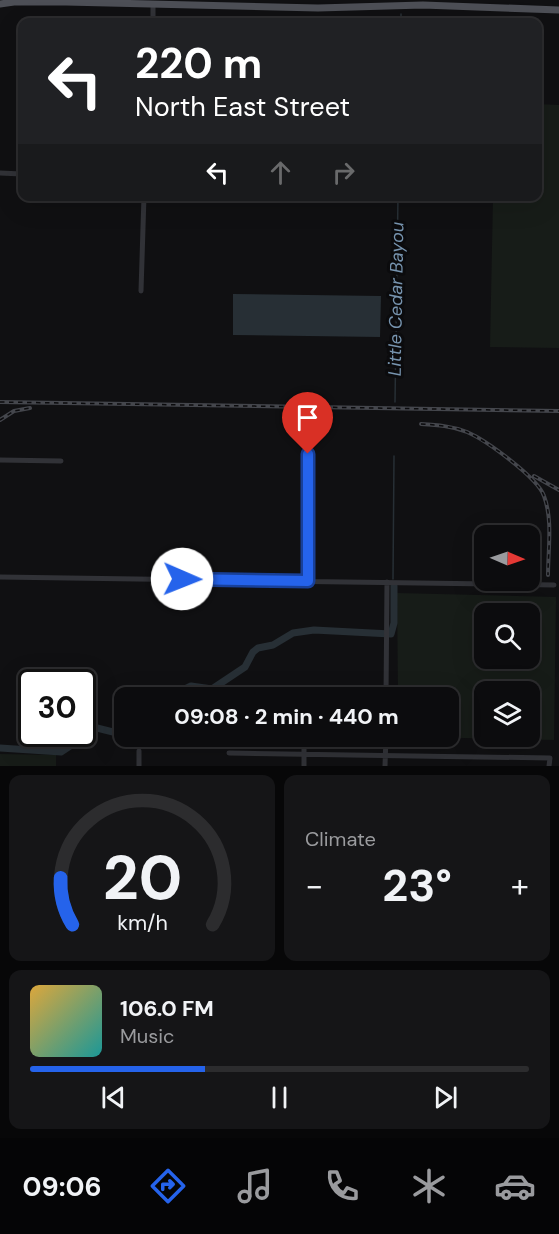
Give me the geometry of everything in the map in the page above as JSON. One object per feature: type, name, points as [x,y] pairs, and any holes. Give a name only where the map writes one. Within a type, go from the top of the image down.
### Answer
[{"type":"main road","points":[[0,4],[10,1],[233,3],[318,8],[423,4],[559,10]]},
{"type":"street","points":[[153,4],[153,18]]},
{"type":"street","points":[[0,173],[18,174]]},
{"type":"street","points":[[141,291],[144,201]]},
{"type":"street","points":[[308,454],[308,581]]},
{"type":"street","points":[[0,460],[61,461]]},
{"type":"street","points":[[0,577],[554,585]]},
{"type":"street","points":[[387,582],[387,687]]},
{"type":"street","points":[[304,747],[304,766]]},
{"type":"street","points":[[385,747],[385,766]]},
{"type":"street","points":[[138,766],[139,750]]},
{"type":"street","points":[[229,753],[550,758],[549,766]]},
{"type":"shaded area","points":[[160,16],[224,18],[160,18]]},
{"type":"shaded area","points":[[391,16],[391,18],[339,18]]},
{"type":"shaded area","points":[[542,104],[559,105],[559,348],[490,347],[493,201],[542,201]]},
{"type":"shaded area","points":[[233,294],[381,296],[380,337],[233,335]]},
{"type":"shaded area","points":[[397,593],[556,597],[554,740],[540,740],[540,681],[474,681],[474,738],[459,738],[459,687],[398,687]]},
{"type":"shaded area","points":[[0,754],[56,755],[56,766],[0,766]]},
{"type":"waterway","name":"Little Cedar Bayou","points":[[395,402],[398,201]]},
{"type":"waterway","name":"Little Cedar Bayou","points":[[393,579],[394,456]]},
{"type":"waterway","name":"Little Cedar Bayou","points":[[215,687],[245,667],[253,652],[258,648],[273,645],[293,633],[314,630],[391,634],[394,623],[394,586]]},
{"type":"waterway","name":"Little Cedar Bayou","points":[[189,687],[198,687]]},
{"type":"waterway","name":"Little Cedar Bayou","points":[[0,748],[61,752],[97,728],[114,732]]},
{"type":"railway","points":[[0,402],[559,411]]},
{"type":"railway","points":[[0,420],[14,411],[30,408]]},
{"type":"railway","points":[[421,424],[456,428],[476,436],[510,460],[540,488],[547,505],[548,515],[548,575]]},
{"type":"railway","points":[[534,476],[559,490]]},
{"type":"route","points":[[182,579],[308,581],[308,454]]}]
